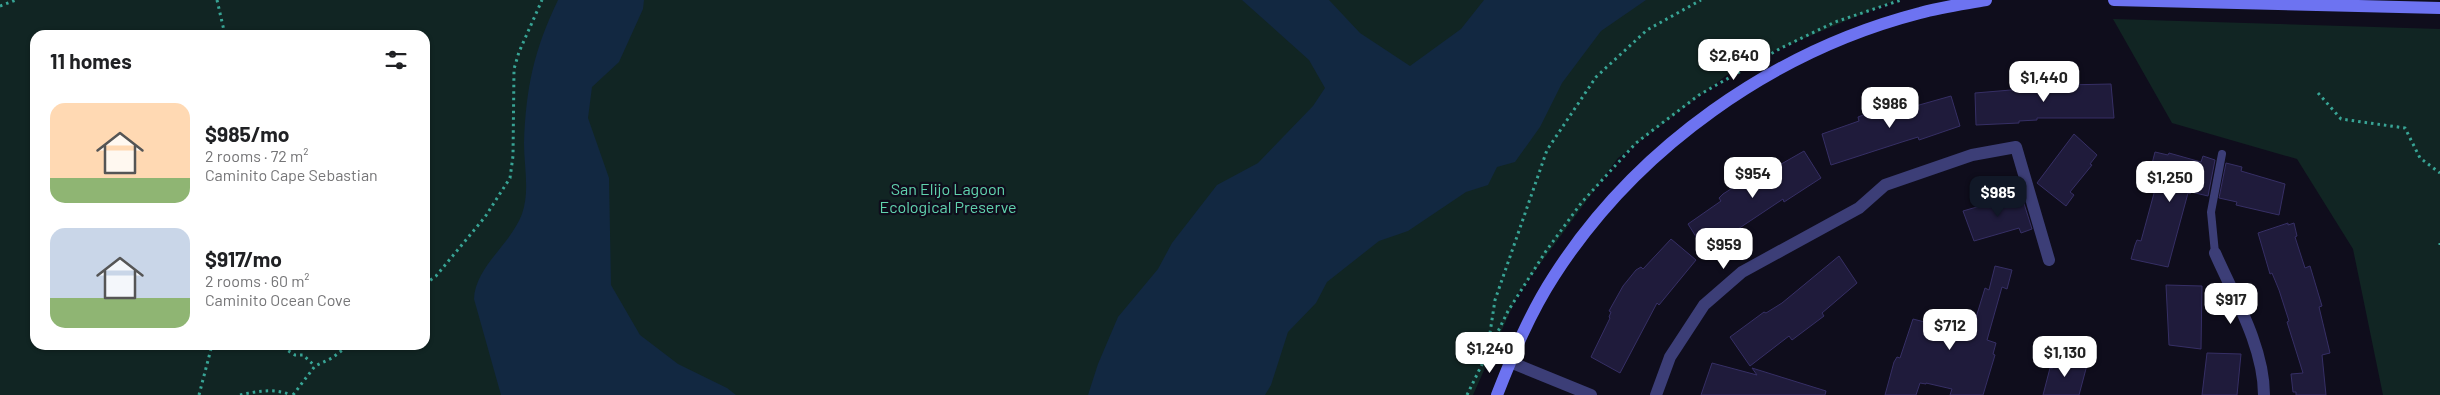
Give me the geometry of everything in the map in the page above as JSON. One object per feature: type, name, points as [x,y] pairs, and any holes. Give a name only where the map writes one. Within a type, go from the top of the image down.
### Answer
[{"type":"main road","points":[[1497,395],[1528,322],[1554,276],[1594,222],[1658,153],[1726,102],[1777,69],[1859,33],[1920,13],[1986,0]]},
{"type":"main road","points":[[2114,0],[2440,8]]},
{"type":"street","points":[[1656,395],[1670,357],[1704,305],[1742,272],[1859,208],[1885,185],[1972,155],[2016,147],[2049,260]]},
{"type":"street","points":[[2215,253],[2258,353],[2264,375],[2264,395]]},
{"type":"street","points":[[1510,362],[1591,395]]},
{"type":"lane","points":[[2215,253],[2211,212],[2222,154]]},
{"type":"path","points":[[0,6],[16,0]]},
{"type":"path","points":[[217,0],[224,30]]},
{"type":"path","points":[[430,280],[436,276],[485,217],[510,178],[513,156],[514,69],[525,37],[542,0]]},
{"type":"path","points":[[1488,350],[1495,300],[1547,150],[1596,77],[1647,30],[1701,0]]},
{"type":"path","points":[[2318,93],[2341,119],[2405,128],[2420,158],[2440,173]]},
{"type":"path","points":[[199,395],[211,350]]},
{"type":"path","points":[[287,350],[295,355],[303,354],[315,366]]},
{"type":"path","points":[[240,395],[254,391],[276,390],[292,395],[315,366],[332,358],[342,350]]},
{"type":"green space","name":"San Elijo Lagoon Ecological Preserve","points":[[0,0],[1896,0],[1740,65],[1618,158],[1518,294],[1473,395],[0,395]]},
{"type":"green space","points":[[2113,19],[2440,29],[2440,395],[2383,395],[2353,249],[2297,159],[2172,123]]},
{"type":"water","points":[[558,0],[644,0],[643,9],[619,62],[592,87],[588,118],[609,178],[611,285],[640,335],[678,364],[727,388],[736,395],[501,395],[474,299],[480,276],[517,225],[522,214],[526,197],[524,143],[529,86],[537,52]]},
{"type":"water","points":[[1242,0],[1329,0],[1360,33],[1410,66],[1461,29],[1484,0],[1646,0],[1601,31],[1562,83],[1540,127],[1515,162],[1497,167],[1488,185],[1466,192],[1408,231],[1379,241],[1327,282],[1316,303],[1288,332],[1271,385],[1265,395],[1088,395],[1098,364],[1118,317],[1158,269],[1172,243],[1217,185],[1258,163],[1313,106],[1325,88],[1309,60]]},
{"type":"building","points":[[2065,81],[2065,85],[2111,84],[2114,118],[2037,118],[2037,120],[2019,121],[2019,123],[1976,125],[1975,93],[2023,89],[2023,83]]},
{"type":"building","points":[[1951,96],[1960,126],[1919,140],[1918,137],[1831,165],[1822,134],[1859,121],[1858,117],[1876,110],[1877,113],[1904,104],[1905,109]]},
{"type":"building","points":[[2074,134],[2097,155],[2090,164],[2092,165],[2070,192],[2074,195],[2066,206],[2037,183]]},
{"type":"building","points":[[1804,151],[1821,178],[1784,202],[1783,199],[1705,251],[1688,224],[1721,201],[1719,198],[1723,194],[1759,171],[1762,175]]},
{"type":"building","points":[[2155,152],[2168,155],[2169,153],[2201,162],[2203,156],[2215,160],[2208,196],[2188,193],[2168,267],[2131,259],[2137,240],[2141,241],[2156,186],[2147,183]]},
{"type":"building","points":[[2226,163],[2242,167],[2241,171],[2285,184],[2279,215],[2236,205],[2237,202],[2219,198]]},
{"type":"building","points":[[2021,194],[2032,229],[2021,233],[2019,228],[1974,241],[1963,211]]},
{"type":"building","points":[[2288,223],[2288,225],[2294,223],[2297,236],[2295,237],[2305,268],[2310,266],[2322,306],[2319,307],[2330,353],[2322,355],[2326,395],[2296,395],[2296,392],[2293,392],[2291,374],[2303,373],[2287,322],[2289,321],[2279,290],[2272,273],[2270,274],[2258,233]]},
{"type":"building","points":[[1671,239],[1696,260],[1659,305],[1657,303],[1620,373],[1591,357],[1610,318],[1611,312],[1609,311],[1623,286],[1636,270],[1641,267],[1643,269]]},
{"type":"building","points":[[1839,256],[1857,283],[1822,313],[1824,316],[1792,340],[1789,336],[1750,366],[1730,337],[1764,312],[1766,313],[1782,303]]},
{"type":"building","points":[[1995,266],[2012,270],[2007,289],[2002,287],[1987,340],[1996,343],[1993,354],[1995,355],[1983,395],[1950,395],[1952,389],[1920,383],[1916,395],[1885,395],[1894,362],[1897,357],[1900,358],[1913,319],[1971,334],[1985,288],[1989,290]]},
{"type":"building","points":[[2166,285],[2202,286],[2201,349],[2169,345]]},
{"type":"building","points":[[2207,353],[2241,354],[2237,395],[2202,395]]},
{"type":"building","points":[[2055,358],[2087,365],[2079,395],[2043,395],[2050,368],[2052,369]]},
{"type":"building","points":[[1712,363],[1757,375],[1752,368],[1826,391],[1825,395],[1701,395]]}]
